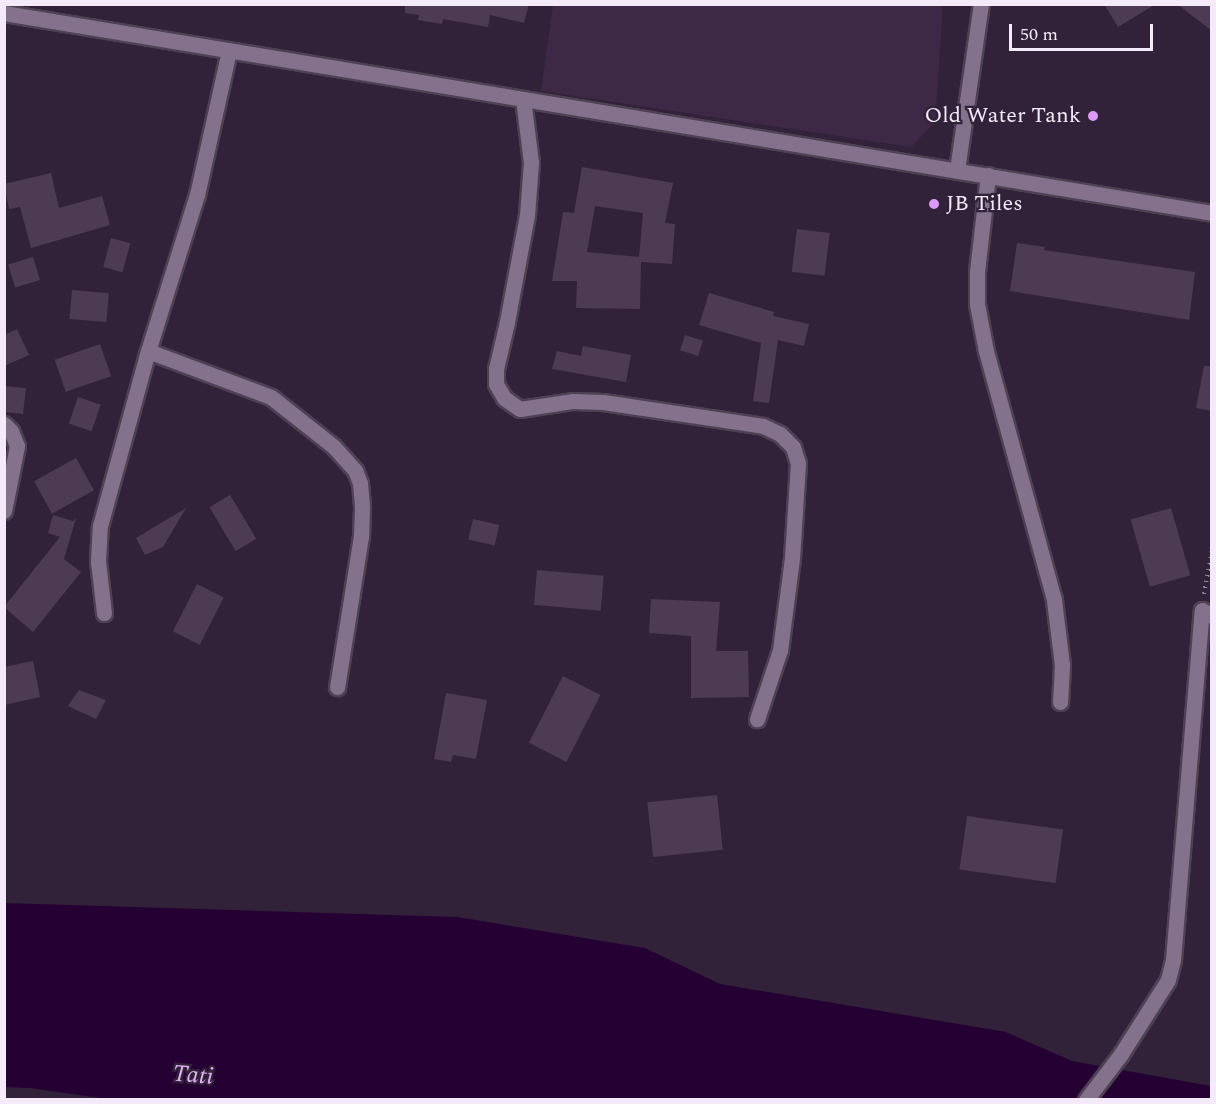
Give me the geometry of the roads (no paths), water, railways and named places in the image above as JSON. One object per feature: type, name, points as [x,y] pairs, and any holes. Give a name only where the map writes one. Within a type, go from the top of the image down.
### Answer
[{"type":"street","points":[[957,170],[981,4]]},
{"type":"street","points":[[4,13],[1212,213]]},
{"type":"street","points":[[104,614],[98,561],[100,526],[148,351],[198,195],[230,51]]},
{"type":"street","points":[[523,99],[531,162],[525,226],[496,369],[496,384],[504,398],[520,409],[573,401],[603,402],[763,426],[780,434],[793,447],[798,463],[792,558],[780,650],[757,719]]},
{"type":"street","points":[[988,175],[977,272],[977,304],[986,351],[1054,600],[1061,655],[1060,702]]},
{"type":"street","points":[[148,351],[271,398],[334,447],[355,470],[361,491],[360,536],[337,687]]},
{"type":"street","points":[[4,424],[11,431],[16,446],[4,511]]},
{"type":"street","points":[[1086,1100],[1161,994],[1173,960],[1207,613]]},
{"type":"water","name":"Tati","points":[[5,903],[457,917],[645,948],[720,984],[1006,1032],[1072,1061],[1211,1086],[1212,1099],[114,1100],[30,1088],[5,1087]]},
{"type":"place","name":"Old Water Tank","points":[[1093,116]]},
{"type":"place","name":"JB Tiles","points":[[934,204]]}]
